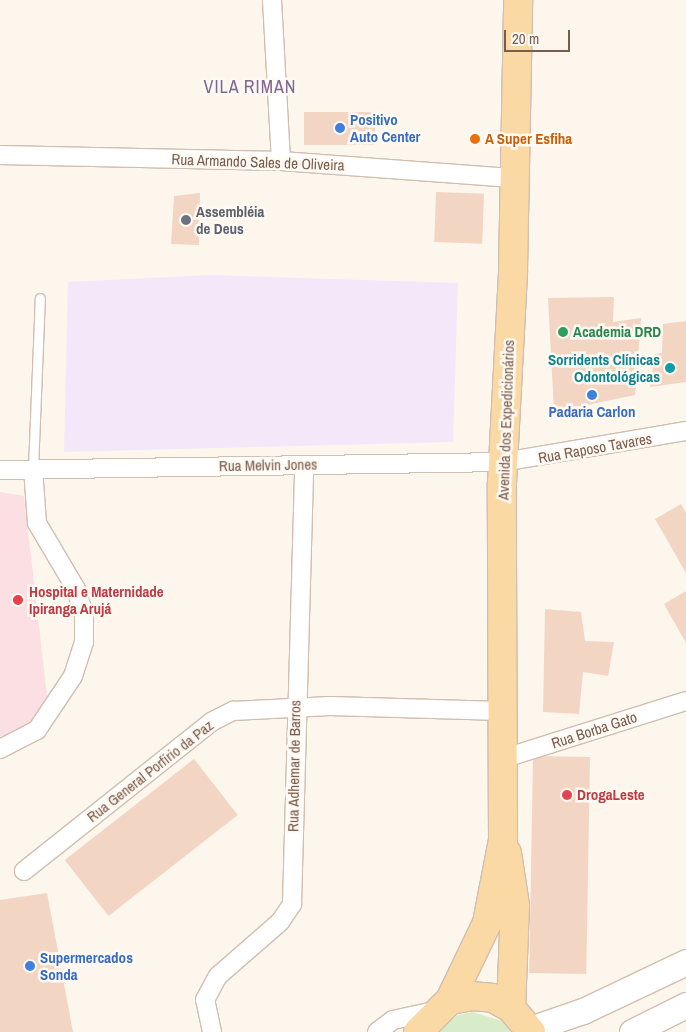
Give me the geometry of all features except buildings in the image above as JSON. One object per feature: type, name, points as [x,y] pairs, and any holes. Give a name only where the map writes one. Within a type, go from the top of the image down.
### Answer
[{"type":"main road","name":"Avenida dos Expedicionários","points":[[418,1032],[442,1005],[488,923],[503,840],[503,462],[515,178],[518,0]]},
{"type":"main road","name":"Avenida dos Expedicionários","points":[[503,840],[513,872],[515,897],[511,1008]]},
{"type":"main road","points":[[442,1005],[493,998],[511,1008],[530,1030],[583,1011],[686,962]]},
{"type":"main road","points":[[632,1032],[686,1005]]},
{"type":"street","points":[[272,0],[281,161]]},
{"type":"street","name":"Rua Armando Sales de Oliveira","points":[[0,155],[281,161],[515,178]]},
{"type":"street","name":"Rua Raposo Tavares","points":[[503,462],[686,431]]},
{"type":"street","name":"Rua Melvin Jones","points":[[0,470],[503,462]]},
{"type":"street","name":"Rua Adhemar de Barros","points":[[212,1032],[206,1000],[218,976],[280,922],[292,904],[294,707],[304,465]]},
{"type":"street","points":[[0,749],[37,730],[73,676],[84,642],[84,615],[76,589],[38,523],[33,469]]},
{"type":"street","name":"Rua Borba Gato","points":[[502,759],[686,701]]},
{"type":"street","name":"Rua General Porfírio da Paz","points":[[24,871],[222,715],[294,707],[502,711]]},
{"type":"street","points":[[377,1032],[393,1020],[442,1005]]},
{"type":"lane","points":[[33,469],[40,298]]},
{"type":"shaded area","points":[[209,275],[458,283],[453,442],[64,452],[68,282]]},
{"type":"shaded area","name":"Hospital e Maternidade Ipiranga Arujá","points":[[0,492],[24,496],[48,705],[18,734],[0,736]]},
{"type":"green space","points":[[473,1012],[502,1021],[511,1032],[436,1032],[458,1015]]},
{"type":"place","name":"Positivo Auto Center","points":[[340,128]]},
{"type":"place","name":"A Super Esfiha","points":[[475,139]]},
{"type":"place","name":"Assembléia de Deus","points":[[186,220]]},
{"type":"place","name":"Academia DRD","points":[[563,332]]},
{"type":"place","name":"Sorridents Clínicas Odontológicas","points":[[670,368]]},
{"type":"place","name":"Padaria Carlon","points":[[592,395]]},
{"type":"place","name":"Hospital e Maternidade Ipiranga Arujá","points":[[18,600]]},
{"type":"place","name":"DrogaLeste","points":[[567,795]]},
{"type":"place","name":"Supermercados Sonda","points":[[30,966]]},
{"type":"district","name":"VILA RIMAN","points":[[250,87]]}]
